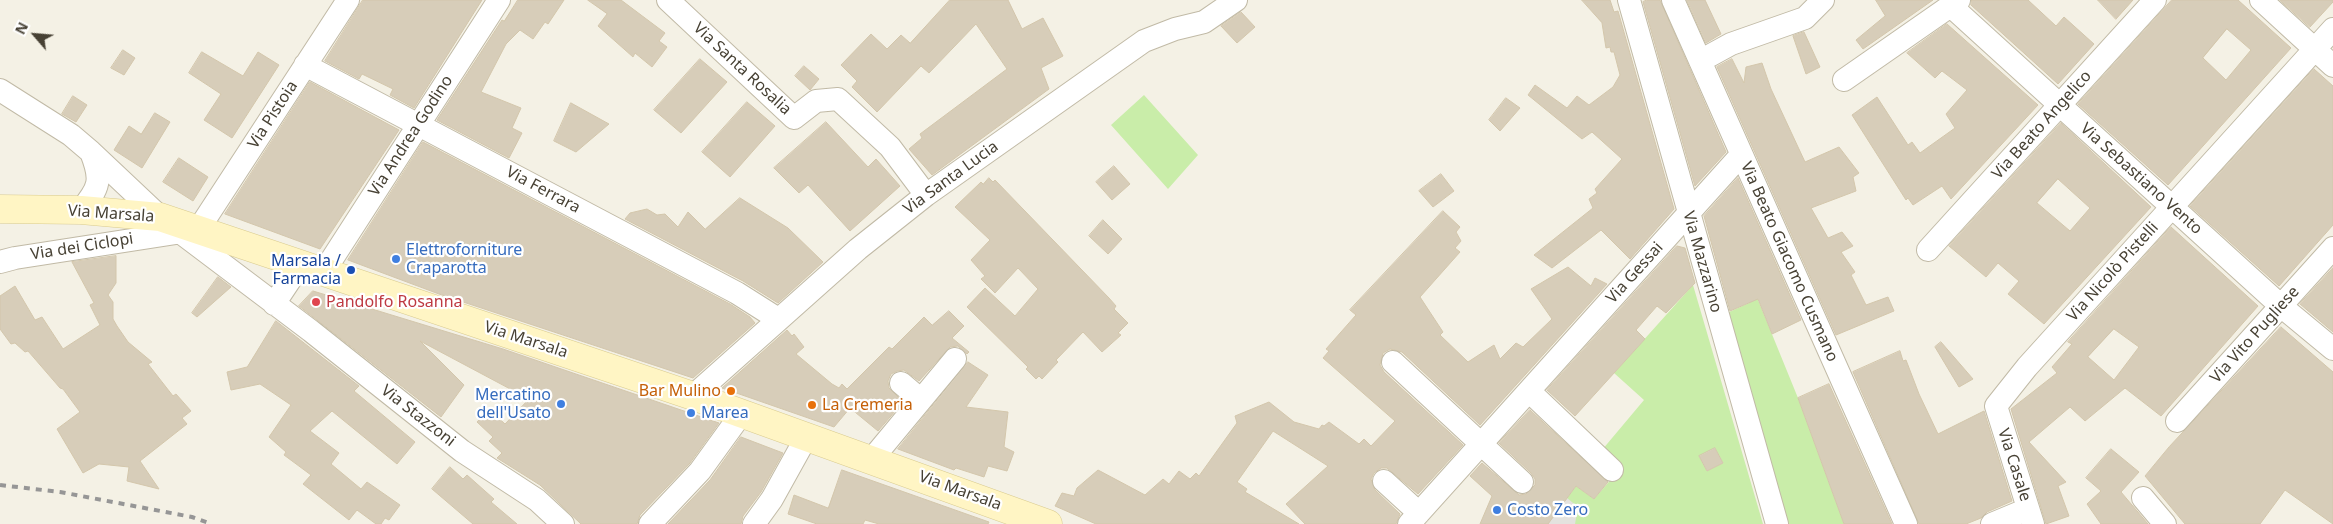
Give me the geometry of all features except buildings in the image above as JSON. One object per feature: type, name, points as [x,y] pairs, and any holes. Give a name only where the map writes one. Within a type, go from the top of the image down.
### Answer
[{"type":"main road","name":"Via Marsala","points":[[0,209],[81,210],[183,227],[742,413],[1048,524]]},
{"type":"street","name":"Via Pistoia","points":[[183,227],[305,65],[348,0]]},
{"type":"street","name":"Via Andrea Godino","points":[[312,269],[418,124],[499,0]]},
{"type":"street","name":"Via Santa Rosalia","points":[[668,0],[794,118],[816,101],[838,99],[890,147],[926,195]]},
{"type":"street","name":"Via Santa Lucia","points":[[692,396],[858,249],[926,195],[1144,41],[1175,29],[1204,22],[1236,0]]},
{"type":"street","name":"Via Mazzarino","points":[[1629,0],[1777,524]]},
{"type":"street","name":"Via Beato Giacomo Cusmano","points":[[1673,0],[1906,524]]},
{"type":"street","points":[[1700,61],[1731,44],[1805,18],[1823,0]]},
{"type":"street","name":"Via Beato Angelico","points":[[1928,250],[2154,0]]},
{"type":"street","points":[[2261,0],[2333,66]]},
{"type":"street","points":[[1844,80],[1955,3]]},
{"type":"street","name":"Via Sebastiano Vento","points":[[1955,3],[2059,106],[2281,306],[2333,349]]},
{"type":"street","name":"Via Nicolò Pistelli","points":[[1996,406],[2026,367],[2333,29]]},
{"type":"street","name":"Via Ferrara","points":[[305,65],[737,293],[778,320]]},
{"type":"street","name":"Via Stazzoni","points":[[0,90],[71,135],[274,304],[462,451],[537,500],[563,524]]},
{"type":"street","points":[[81,210],[96,192],[99,173],[91,152]]},
{"type":"street","name":"Via Gessai","points":[[1414,518],[1741,155]]},
{"type":"street","name":"Via dei Ciclopi","points":[[0,262],[183,227]]},
{"type":"street","name":"Via Vito Pugliese","points":[[2177,420],[2333,248]]},
{"type":"street","points":[[274,304],[312,269]]},
{"type":"street","points":[[872,459],[956,359]]},
{"type":"street","points":[[1393,362],[1522,482]]},
{"type":"street","points":[[901,384],[921,400]]},
{"type":"street","points":[[1529,391],[1612,470]]},
{"type":"street","name":"Via Casale","points":[[1996,406],[2031,516]]},
{"type":"street","points":[[650,524],[700,471],[742,413]]},
{"type":"street","points":[[754,524],[772,500],[807,436]]},
{"type":"street","points":[[1384,481],[1414,518]]},
{"type":"street","points":[[2143,498],[2165,524]]},
{"type":"street","points":[[1992,524],[2031,516]]},
{"type":"green space","points":[[1144,95],[1198,155],[1168,189],[1111,125]]},
{"type":"green space","points":[[1693,285],[1763,524],[1575,524],[1567,498],[1576,486],[1594,499],[1621,468],[1602,450],[1644,400],[1614,373]],"holes":[[[1715,448],[1723,463],[1707,471],[1699,456]]]},
{"type":"green space","points":[[1756,295],[1798,398],[1844,524],[1788,524],[1727,313],[1749,303],[1748,298]]},
{"type":"shaded area","points":[[1567,498],[1578,507],[1575,524],[1546,524]]},
{"type":"railway","points":[[0,485],[60,492],[192,517],[212,524]]},
{"type":"place","name":"Elettroforniture Craparotta","points":[[396,259]]},
{"type":"place","name":"Marsala / Farmacia","points":[[351,270]]},
{"type":"place","name":"Pandolfo Rosanna","points":[[316,302]]},
{"type":"place","name":"Bar Mulino","points":[[731,391]]},
{"type":"place","name":"Mercatino dell'Usato","points":[[561,404]]},
{"type":"place","name":"La Cremeria","points":[[812,405]]},
{"type":"place","name":"Marea","points":[[691,413]]},
{"type":"place","name":"Costo Zero","points":[[1497,510]]}]
